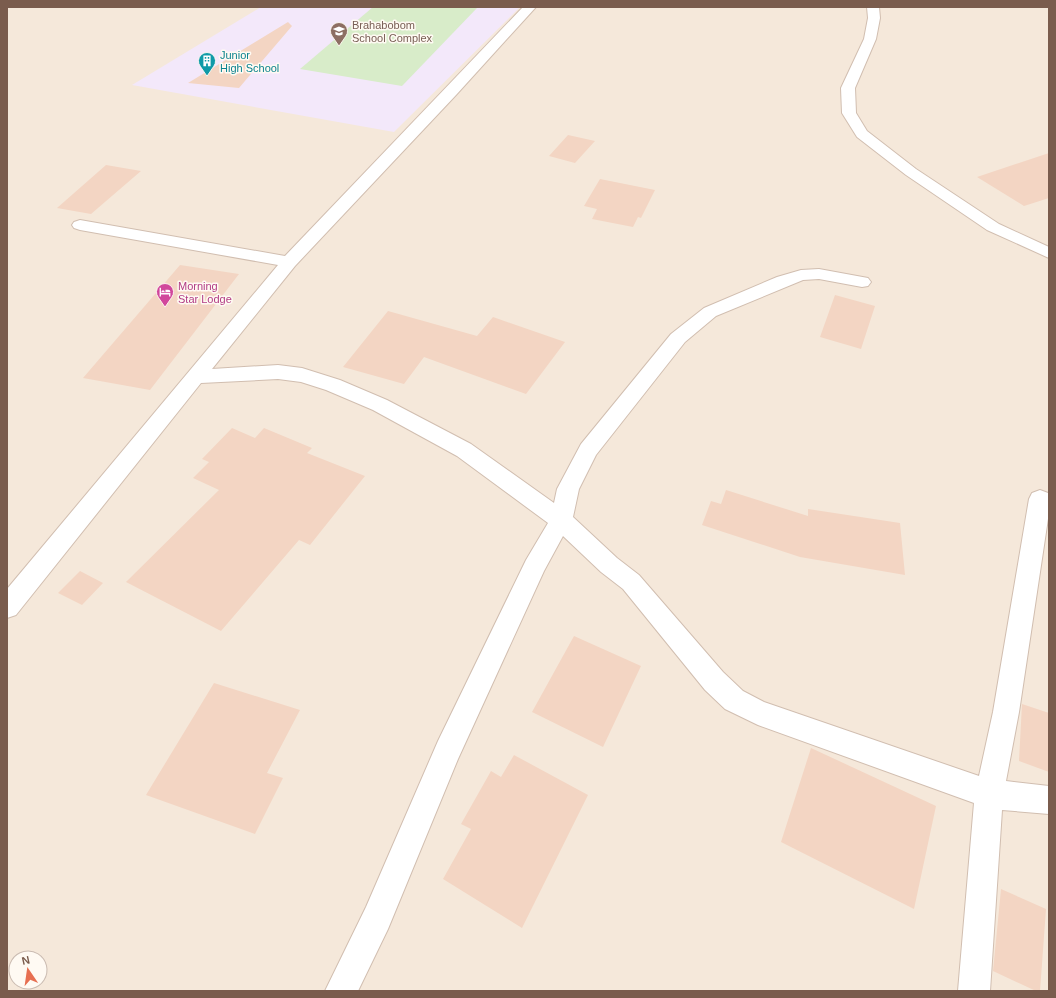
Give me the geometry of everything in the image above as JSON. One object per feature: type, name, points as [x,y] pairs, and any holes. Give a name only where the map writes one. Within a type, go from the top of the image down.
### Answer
[{"type":"street","points":[[7,607],[289,262],[530,7]]},
{"type":"street","points":[[873,7],[874,18],[870,39],[848,88],[849,114],[862,134],[911,172],[993,228],[1049,253]]},
{"type":"street","points":[[80,225],[289,262]]},
{"type":"street","points":[[341,991],[376,918],[448,751],[534,567],[561,520],[568,489],[588,450],[678,338],[710,312],[783,281],[801,275],[819,274],[862,282]]},
{"type":"street","points":[[195,377],[278,372],[302,375],[380,405],[464,450],[561,520],[609,565],[631,582],[714,681],[734,700],[758,712],[989,794],[1049,800]]},
{"type":"street","points":[[974,991],[989,794],[1006,712],[1040,499]]},
{"type":"shaded area","points":[[7,7],[1049,7],[1049,991],[7,991]]},
{"type":"shaded area","name":"Brahabobom School Complex","points":[[261,7],[520,7],[394,132],[132,85]]},
{"type":"green space","points":[[373,7],[477,8],[402,86],[300,69]]},
{"type":"building","points":[[288,22],[292,26],[239,88],[188,83]]},
{"type":"building","points":[[568,135],[595,141],[575,163],[549,156]]},
{"type":"building","points":[[1049,153],[1049,198],[1024,206],[977,177]]},
{"type":"building","points":[[106,165],[141,171],[91,214],[57,208]]},
{"type":"building","points":[[600,179],[655,190],[641,218],[638,217],[633,227],[592,219],[597,209],[584,206]]},
{"type":"building","points":[[180,265],[239,274],[150,390],[83,378]]},
{"type":"building","points":[[835,295],[875,306],[861,349],[820,337]]},
{"type":"building","points":[[388,311],[477,336],[493,317],[565,342],[526,394],[424,357],[404,384],[343,367]]},
{"type":"building","points":[[232,428],[255,438],[264,428],[312,448],[307,453],[365,476],[310,545],[299,540],[221,631],[126,582],[219,490],[193,478],[209,462],[202,459]]},
{"type":"building","points":[[726,490],[808,516],[808,509],[900,523],[905,575],[800,557],[702,525],[711,501],[721,504]]},
{"type":"building","points":[[80,571],[103,583],[82,605],[58,593]]},
{"type":"building","points":[[574,636],[641,666],[603,747],[532,712]]},
{"type":"building","points":[[214,683],[300,710],[267,773],[283,778],[255,834],[146,795]]},
{"type":"building","points":[[1022,704],[1049,713],[1049,772],[1019,761]]},
{"type":"building","points":[[811,748],[936,806],[914,909],[781,842]]},
{"type":"building","points":[[514,755],[588,795],[522,928],[443,879],[471,829],[461,824],[491,771],[501,777]]},
{"type":"building","points":[[1001,889],[1046,909],[1040,991],[1036,991],[993,971]]},
{"type":"place","name":"Brahabobom School Complex","points":[[339,46]]},
{"type":"place","name":"Junior High School","points":[[207,76]]},
{"type":"place","name":"Morning Star Lodge","points":[[165,307]]}]
